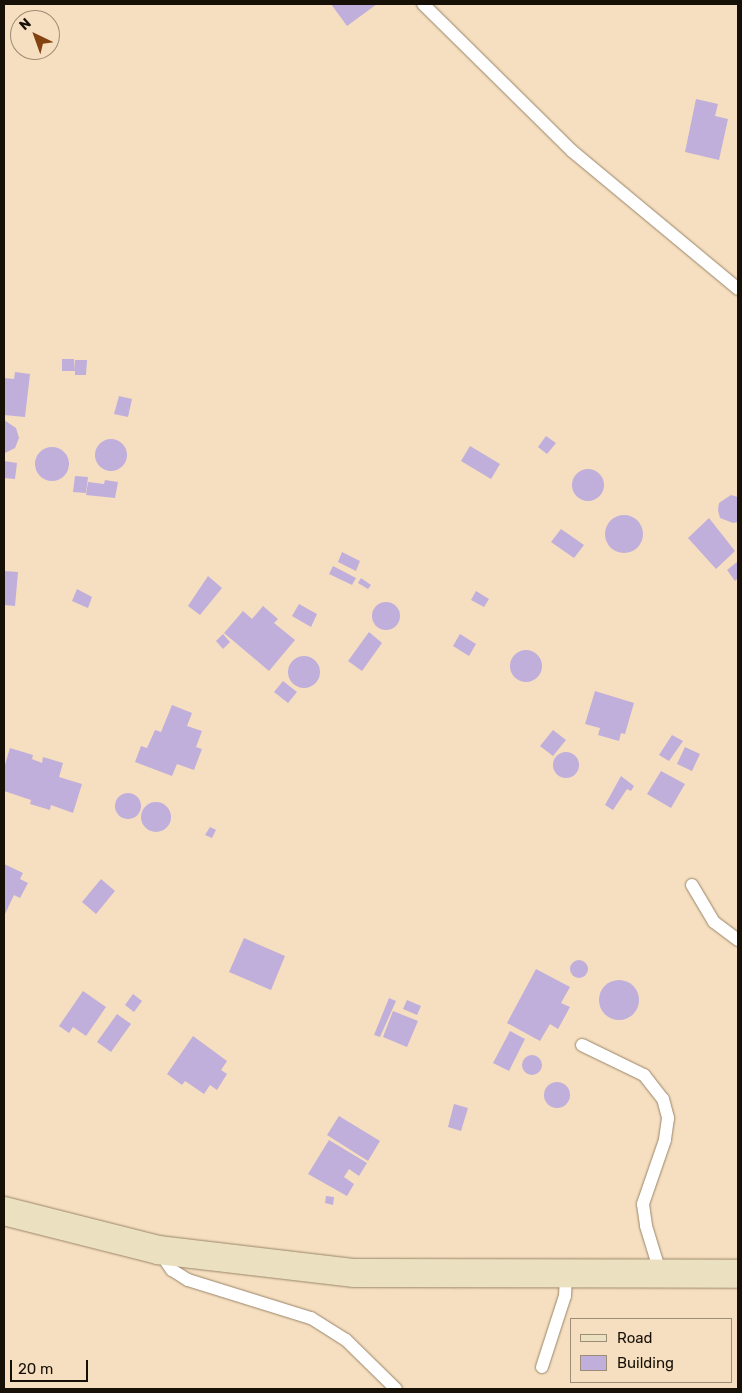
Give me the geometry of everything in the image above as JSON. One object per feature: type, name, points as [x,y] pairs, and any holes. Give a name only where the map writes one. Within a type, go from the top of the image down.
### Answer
[{"type":"street","points":[[4,1211],[158,1250],[355,1273],[738,1274]]},
{"type":"lane","points":[[423,4],[572,151],[738,289]]},
{"type":"lane","points":[[692,885],[714,922],[738,940]]},
{"type":"lane","points":[[582,1045],[644,1075],[663,1099],[668,1118],[665,1140],[643,1204],[646,1226],[661,1275]]},
{"type":"lane","points":[[158,1250],[172,1270],[188,1280],[312,1318],[346,1340],[396,1389]]},
{"type":"lane","points":[[542,1367],[564,1296],[566,1274]]},
{"type":"building","points":[[331,4],[377,4],[347,26]]},
{"type":"building","points":[[696,99],[718,104],[715,116],[728,119],[719,160],[685,152]]},
{"type":"building","points":[[62,359],[74,359],[75,371],[62,371]]},
{"type":"building","points":[[75,360],[87,360],[86,375],[75,375]]},
{"type":"building","points":[[15,372],[30,374],[25,417],[4,415],[4,378],[14,379]]},
{"type":"building","points":[[119,396],[132,399],[128,417],[114,414]]},
{"type":"building","points":[[4,420],[16,428],[19,438],[15,448],[5,453]]},
{"type":"building","points":[[546,436],[556,443],[547,454],[538,447]]},
{"type":"building","points":[[111,439],[123,443],[127,455],[123,467],[111,471],[99,467],[95,455],[99,443]]},
{"type":"building","points":[[470,446],[500,464],[491,479],[461,461]]},
{"type":"building","points":[[52,447],[64,452],[69,464],[64,476],[52,481],[40,476],[35,464],[40,452]]},
{"type":"building","points":[[4,461],[17,463],[15,479],[4,478]]},
{"type":"building","points":[[588,469],[600,473],[604,485],[600,497],[588,501],[576,497],[572,485],[576,473]]},
{"type":"building","points":[[75,476],[88,477],[86,493],[73,492]]},
{"type":"building","points":[[105,480],[118,482],[115,498],[86,495],[88,482],[104,484]]},
{"type":"building","points":[[731,495],[738,497],[738,522],[733,523],[720,518],[718,510],[719,503]]},
{"type":"building","points":[[624,515],[631,516],[637,521],[642,527],[642,541],[637,547],[631,552],[624,553],[617,552],[611,547],[606,541],[605,534],[606,527],[611,521],[617,516]]},
{"type":"building","points":[[709,518],[735,551],[716,569],[688,538]]},
{"type":"building","points":[[561,529],[584,545],[574,558],[551,542]]},
{"type":"building","points":[[342,552],[360,561],[356,571],[338,562]]},
{"type":"building","points":[[737,562],[738,578],[735,581],[727,570]]},
{"type":"building","points":[[333,566],[356,578],[352,585],[329,574]]},
{"type":"building","points":[[4,571],[18,572],[15,606],[4,605]]},
{"type":"building","points":[[208,576],[222,588],[200,615],[188,606]]},
{"type":"building","points":[[361,578],[371,585],[368,589],[358,583]]},
{"type":"building","points":[[77,589],[92,597],[88,608],[72,601]]},
{"type":"building","points":[[476,591],[489,599],[484,607],[471,600]]},
{"type":"building","points":[[386,602],[396,606],[400,616],[396,626],[386,630],[376,626],[372,616],[376,606]]},
{"type":"building","points":[[299,604],[317,614],[311,627],[292,616]]},
{"type":"building","points":[[263,606],[278,619],[274,623],[295,640],[269,671],[224,633],[243,611],[252,619]]},
{"type":"building","points":[[369,632],[382,643],[362,671],[348,661]]},
{"type":"building","points":[[223,634],[230,642],[223,649],[216,641]]},
{"type":"building","points":[[460,634],[476,644],[469,656],[453,646]]},
{"type":"building","points":[[526,650],[532,651],[537,655],[541,660],[541,672],[537,677],[532,681],[526,682],[520,681],[515,677],[511,672],[510,666],[511,660],[515,655],[520,651]]},
{"type":"building","points":[[304,656],[316,660],[320,672],[316,684],[304,688],[292,684],[288,672],[292,660]]},
{"type":"building","points":[[283,681],[297,692],[288,703],[274,692]]},
{"type":"building","points":[[595,691],[634,703],[625,734],[621,733],[619,741],[598,735],[600,728],[585,724]]},
{"type":"building","points":[[172,705],[192,713],[187,726],[202,731],[196,747],[202,749],[194,770],[177,764],[172,776],[135,762],[141,746],[147,748],[155,730],[161,732]]},
{"type":"building","points":[[553,730],[566,740],[553,756],[540,746]]},
{"type":"building","points":[[672,735],[683,741],[669,761],[659,755]]},
{"type":"building","points":[[685,747],[700,754],[692,771],[677,764]]},
{"type":"building","points":[[10,748],[33,755],[32,759],[42,763],[43,757],[63,763],[59,777],[82,784],[73,813],[51,805],[50,810],[30,804],[31,800],[4,791],[4,768]]},
{"type":"building","points":[[566,752],[575,756],[579,765],[575,774],[566,778],[557,774],[553,765],[557,756]]},
{"type":"building","points":[[661,771],[685,784],[671,808],[647,794]]},
{"type":"building","points":[[621,776],[634,786],[631,791],[627,789],[613,810],[605,805]]},
{"type":"building","points":[[128,793],[137,797],[141,806],[137,815],[128,819],[119,815],[115,806],[119,797]]},
{"type":"building","points":[[156,802],[167,806],[171,817],[167,828],[156,832],[145,828],[141,817],[145,806]]},
{"type":"building","points":[[210,827],[216,830],[212,838],[205,835]]},
{"type":"building","points":[[4,864],[23,873],[20,879],[28,883],[20,898],[14,895],[5,914]]},
{"type":"building","points":[[101,879],[115,891],[96,914],[82,902]]},
{"type":"building","points":[[244,938],[285,956],[271,990],[229,972]]},
{"type":"building","points":[[579,960],[585,963],[588,969],[585,975],[579,978],[573,975],[570,969],[573,963]]},
{"type":"building","points":[[536,969],[570,987],[561,1003],[570,1007],[558,1029],[550,1024],[540,1041],[507,1023]]},
{"type":"building","points":[[619,980],[633,986],[639,1000],[633,1014],[619,1020],[605,1014],[599,1000],[605,986]]},
{"type":"building","points":[[83,991],[106,1007],[86,1036],[73,1027],[69,1033],[59,1026]]},
{"type":"building","points":[[133,994],[142,1001],[134,1012],[125,1005]]},
{"type":"building","points":[[389,998],[396,1001],[380,1037],[374,1035]]},
{"type":"building","points":[[407,1000],[421,1006],[417,1015],[403,1009]]},
{"type":"building","points":[[393,1011],[418,1021],[407,1047],[383,1037]]},
{"type":"building","points":[[117,1014],[131,1024],[111,1052],[97,1042]]},
{"type":"building","points":[[510,1031],[525,1039],[509,1071],[493,1063]]},
{"type":"building","points":[[193,1036],[227,1061],[221,1070],[227,1074],[217,1090],[210,1085],[204,1094],[185,1081],[182,1085],[167,1074]]},
{"type":"building","points":[[532,1055],[539,1058],[542,1065],[539,1072],[532,1075],[525,1072],[522,1065],[525,1058]]},
{"type":"building","points":[[557,1082],[566,1086],[570,1095],[566,1104],[557,1108],[548,1104],[544,1095],[548,1086]]},
{"type":"building","points":[[454,1104],[468,1108],[461,1131],[448,1127]]},
{"type":"building","points":[[339,1116],[380,1141],[368,1161],[327,1135]]},
{"type":"building","points":[[329,1140],[367,1163],[359,1176],[349,1169],[344,1177],[354,1184],[347,1196],[308,1174]]},
{"type":"building","points":[[326,1196],[334,1197],[333,1205],[325,1203]]}]
